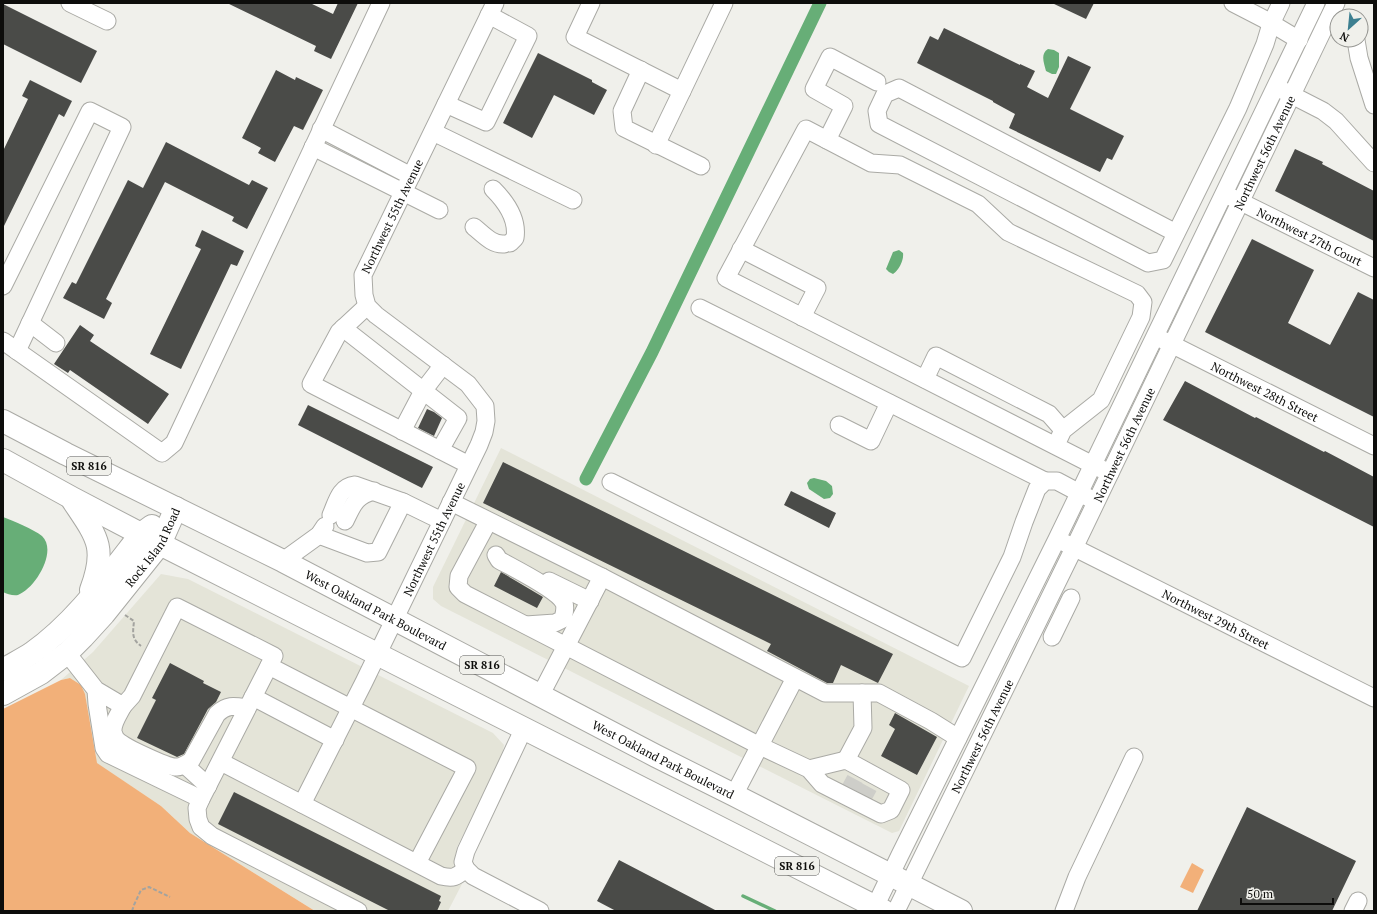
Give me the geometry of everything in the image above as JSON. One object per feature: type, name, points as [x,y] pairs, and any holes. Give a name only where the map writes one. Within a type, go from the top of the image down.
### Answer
[{"type":"main road","name":"West Oakland Park Boulevard","points":[[3,421],[66,454],[283,561],[650,753],[734,794],[961,911]]},
{"type":"main road","name":"SR 816","points":[[3,460],[151,539],[882,910]]},
{"type":"main road","points":[[72,498],[96,537],[100,552],[99,566],[86,602]]},
{"type":"main road","name":"Rock Island Road","points":[[3,694],[40,673],[67,653],[104,614],[151,539],[176,508]]},
{"type":"main road","name":"Rock Island Road","points":[[3,670],[32,653],[67,624],[86,602],[151,539]]},
{"type":"street","points":[[70,3],[107,21]]},
{"type":"street","points":[[3,341],[162,453],[174,443],[381,3]]},
{"type":"street","points":[[591,3],[575,37],[682,91]]},
{"type":"street","points":[[656,145],[724,3]]},
{"type":"street","points":[[1233,3],[1264,19],[1299,40]]},
{"type":"street","points":[[1176,233],[899,88],[885,94],[877,112],[878,124],[1148,263],[1163,260],[1238,108],[1265,44],[1271,24],[1281,3]]},
{"type":"street","name":"Northwest 56th Avenue","points":[[882,910],[890,875],[1080,493],[1316,3]]},
{"type":"street","name":"Northwest 56th Avenue","points":[[882,910],[909,884],[1074,548],[1336,3]]},
{"type":"street","points":[[446,104],[486,122],[528,36],[492,9]]},
{"type":"street","name":"Northwest 55th Avenue","points":[[302,804],[378,655],[484,432],[486,421],[485,406],[468,384],[376,315],[367,306],[364,295],[363,276],[492,9]]},
{"type":"street","points":[[1357,48],[1359,58],[1373,101]]},
{"type":"street","points":[[827,140],[844,106],[814,89],[830,58],[877,82]]},
{"type":"street","points":[[641,70],[622,111],[624,128],[701,166]]},
{"type":"street","points":[[1276,87],[1323,111],[1336,121],[1374,163]]},
{"type":"street","points":[[3,286],[90,111],[122,127],[17,351]]},
{"type":"street","points":[[321,129],[411,176]]},
{"type":"street","points":[[1056,445],[1063,430],[1101,400],[1141,317],[1143,302],[1138,294],[1008,232],[978,204],[900,165],[871,163],[806,129],[726,278],[1110,473]]},
{"type":"street","points":[[433,132],[573,200]]},
{"type":"street","points":[[313,147],[440,210]]},
{"type":"street","points":[[474,227],[492,242],[499,245],[507,244],[515,238],[516,232],[513,218],[503,200],[493,189]]},
{"type":"street","name":"Northwest 27th Court","points":[[1223,194],[1374,268]]},
{"type":"street","points":[[741,249],[817,288],[802,317]]},
{"type":"street","points":[[367,306],[339,332],[311,384],[469,465]]},
{"type":"street","points":[[700,308],[1045,481],[1057,481],[1096,502]]},
{"type":"street","points":[[30,323],[56,343]]},
{"type":"street","points":[[343,328],[458,418],[440,450]]},
{"type":"street","name":"Northwest 28th Street","points":[[1156,336],[1374,446]]},
{"type":"street","points":[[924,379],[936,356],[1049,414],[1063,430]]},
{"type":"street","points":[[402,431],[423,391],[443,365]]},
{"type":"street","points":[[838,425],[871,441],[889,403]]},
{"type":"street","points":[[611,482],[962,658],[1012,557],[1037,489],[1045,481]]},
{"type":"street","points":[[283,561],[333,526],[342,490],[349,486],[355,485],[403,502],[442,520]]},
{"type":"street","points":[[333,526],[367,553],[378,552],[403,502]]},
{"type":"street","points":[[451,502],[825,693],[880,693],[931,721],[958,738]]},
{"type":"street","points":[[488,522],[459,576],[458,587],[465,594],[532,625],[566,646],[760,746],[809,769],[859,785]]},
{"type":"street","name":"Northwest 29th Street","points":[[1057,539],[1374,698]]},
{"type":"street","points":[[476,545],[590,601]]},
{"type":"street","points":[[496,555],[499,560],[558,594],[564,604],[565,611],[563,619],[555,623],[532,625]]},
{"type":"street","points":[[540,696],[602,578]]},
{"type":"street","points":[[1030,593],[1042,612],[1060,621]]},
{"type":"street","points":[[1052,637],[1071,598]]},
{"type":"street","points":[[204,792],[108,754],[104,748],[114,733],[113,725],[123,706],[132,696],[176,607],[274,656],[197,808],[198,819],[201,827],[212,836],[358,911]]},
{"type":"street","points":[[67,653],[96,690],[123,706]]},
{"type":"street","points":[[269,666],[467,768],[417,864]]},
{"type":"street","points":[[734,794],[795,678]]},
{"type":"street","points":[[96,690],[97,704],[109,739]]},
{"type":"street","points":[[859,785],[863,728],[862,693]]},
{"type":"street","points":[[109,739],[165,765],[176,767],[185,765],[191,761],[217,714],[223,708],[250,702],[335,740]]},
{"type":"street","points":[[524,728],[466,851],[463,862],[466,869],[473,876],[540,911]]},
{"type":"street","points":[[1064,911],[1081,870],[1134,757]]},
{"type":"street","points":[[221,762],[441,876],[451,878],[466,869]]},
{"type":"street","points":[[185,765],[204,792]]},
{"type":"street","points":[[809,769],[822,784],[859,785]]},
{"type":"path","points":[[124,614],[134,621],[132,635],[139,645],[144,648]]},
{"type":"path","points":[[132,911],[141,890],[149,887],[170,897]]},
{"type":"shaded area","points":[[1048,49],[1059,53],[1059,67],[1056,74],[1046,71],[1043,56]]},
{"type":"shaded area","points":[[899,250],[903,253],[903,259],[893,274],[886,269],[893,252]]},
{"type":"shaded area","points":[[501,448],[969,686],[899,831],[892,833],[441,606],[433,599],[433,587]]},
{"type":"shaded area","points":[[814,478],[826,481],[832,486],[833,494],[830,498],[824,499],[809,489],[807,483],[810,479]]},
{"type":"shaded area","points":[[3,517],[34,531],[42,536],[46,543],[46,560],[42,569],[31,585],[18,595],[10,595],[3,592]]},
{"type":"shaded area","points":[[161,574],[188,579],[493,733],[504,745],[502,757],[457,847],[453,869],[462,884],[448,911],[315,911],[190,833],[161,806],[96,763],[85,695],[81,685],[70,678],[61,680],[93,652]]},
{"type":"shaded area","points":[[70,678],[81,685],[85,694],[97,763],[161,806],[190,833],[315,911],[3,911],[3,709],[61,680]]},
{"type":"shaded area","points":[[1192,863],[1204,870],[1193,893],[1180,887]]},
{"type":"building","points":[[227,3],[310,3],[333,14],[338,3],[358,3],[331,59],[314,51],[316,46]]},
{"type":"building","points":[[1052,3],[1094,3],[1086,19]]},
{"type":"building","points":[[3,4],[97,51],[81,83],[3,44]]},
{"type":"building","points":[[944,28],[1035,71],[1027,87],[1048,98],[1068,56],[1091,67],[1070,109],[1124,136],[1112,160],[1107,158],[1100,172],[1009,128],[1015,114],[993,101],[917,63],[930,36],[938,40]]},
{"type":"building","points":[[538,53],[592,80],[592,82],[607,90],[594,115],[554,95],[532,138],[503,123]]},
{"type":"building","points":[[276,70],[295,80],[296,77],[323,90],[303,130],[294,126],[275,162],[258,153],[261,148],[242,138]]},
{"type":"building","points":[[30,80],[72,101],[64,117],[59,114],[3,228],[3,151],[28,99],[22,96]]},
{"type":"building","points":[[166,142],[249,185],[252,180],[268,188],[247,229],[232,221],[234,217],[165,182],[106,299],[112,303],[104,319],[63,298],[72,282],[76,284],[128,180],[143,188]]},
{"type":"building","points":[[1295,149],[1323,162],[1322,164],[1374,191],[1374,241],[1275,191]]},
{"type":"building","points":[[202,230],[244,251],[237,266],[231,264],[181,369],[150,354],[201,249],[195,246]]},
{"type":"building","points":[[1252,239],[1314,270],[1288,323],[1330,345],[1358,292],[1374,300],[1374,417],[1205,332]]},
{"type":"building","points":[[80,325],[94,335],[90,341],[169,394],[148,424],[70,370],[68,373],[54,364]]},
{"type":"building","points":[[1185,381],[1255,418],[1256,417],[1324,452],[1325,451],[1374,477],[1374,527],[1163,420]]},
{"type":"building","points":[[308,405],[433,467],[422,488],[298,425]]},
{"type":"building","points":[[427,409],[442,418],[434,436],[418,428]]},
{"type":"building","points":[[503,462],[893,654],[878,683],[841,665],[833,683],[827,683],[767,651],[771,644],[483,503]]},
{"type":"building","points":[[791,491],[836,513],[829,528],[784,505]]},
{"type":"building","points":[[501,572],[543,597],[537,608],[494,586]]},
{"type":"building","points":[[170,663],[221,692],[216,702],[208,709],[184,754],[177,757],[137,738],[156,700],[152,698]]},
{"type":"building","points":[[895,713],[937,737],[917,775],[881,756],[895,729],[889,725]]},
{"type":"building","points":[[234,792],[441,896],[439,901],[441,902],[437,911],[390,911],[218,824]]},
{"type":"building","points":[[1247,807],[1356,861],[1332,911],[1197,911]]},
{"type":"building","points":[[619,860],[717,911],[616,911],[597,901]]},
{"type":"waterway","points":[[586,479],[652,352],[820,3]]},
{"type":"waterway","points":[[743,896],[775,911]]},
{"type":"tunnel","points":[[849,790],[855,779]]},
{"type":"tunnel","points":[[863,798],[869,787]]}]
